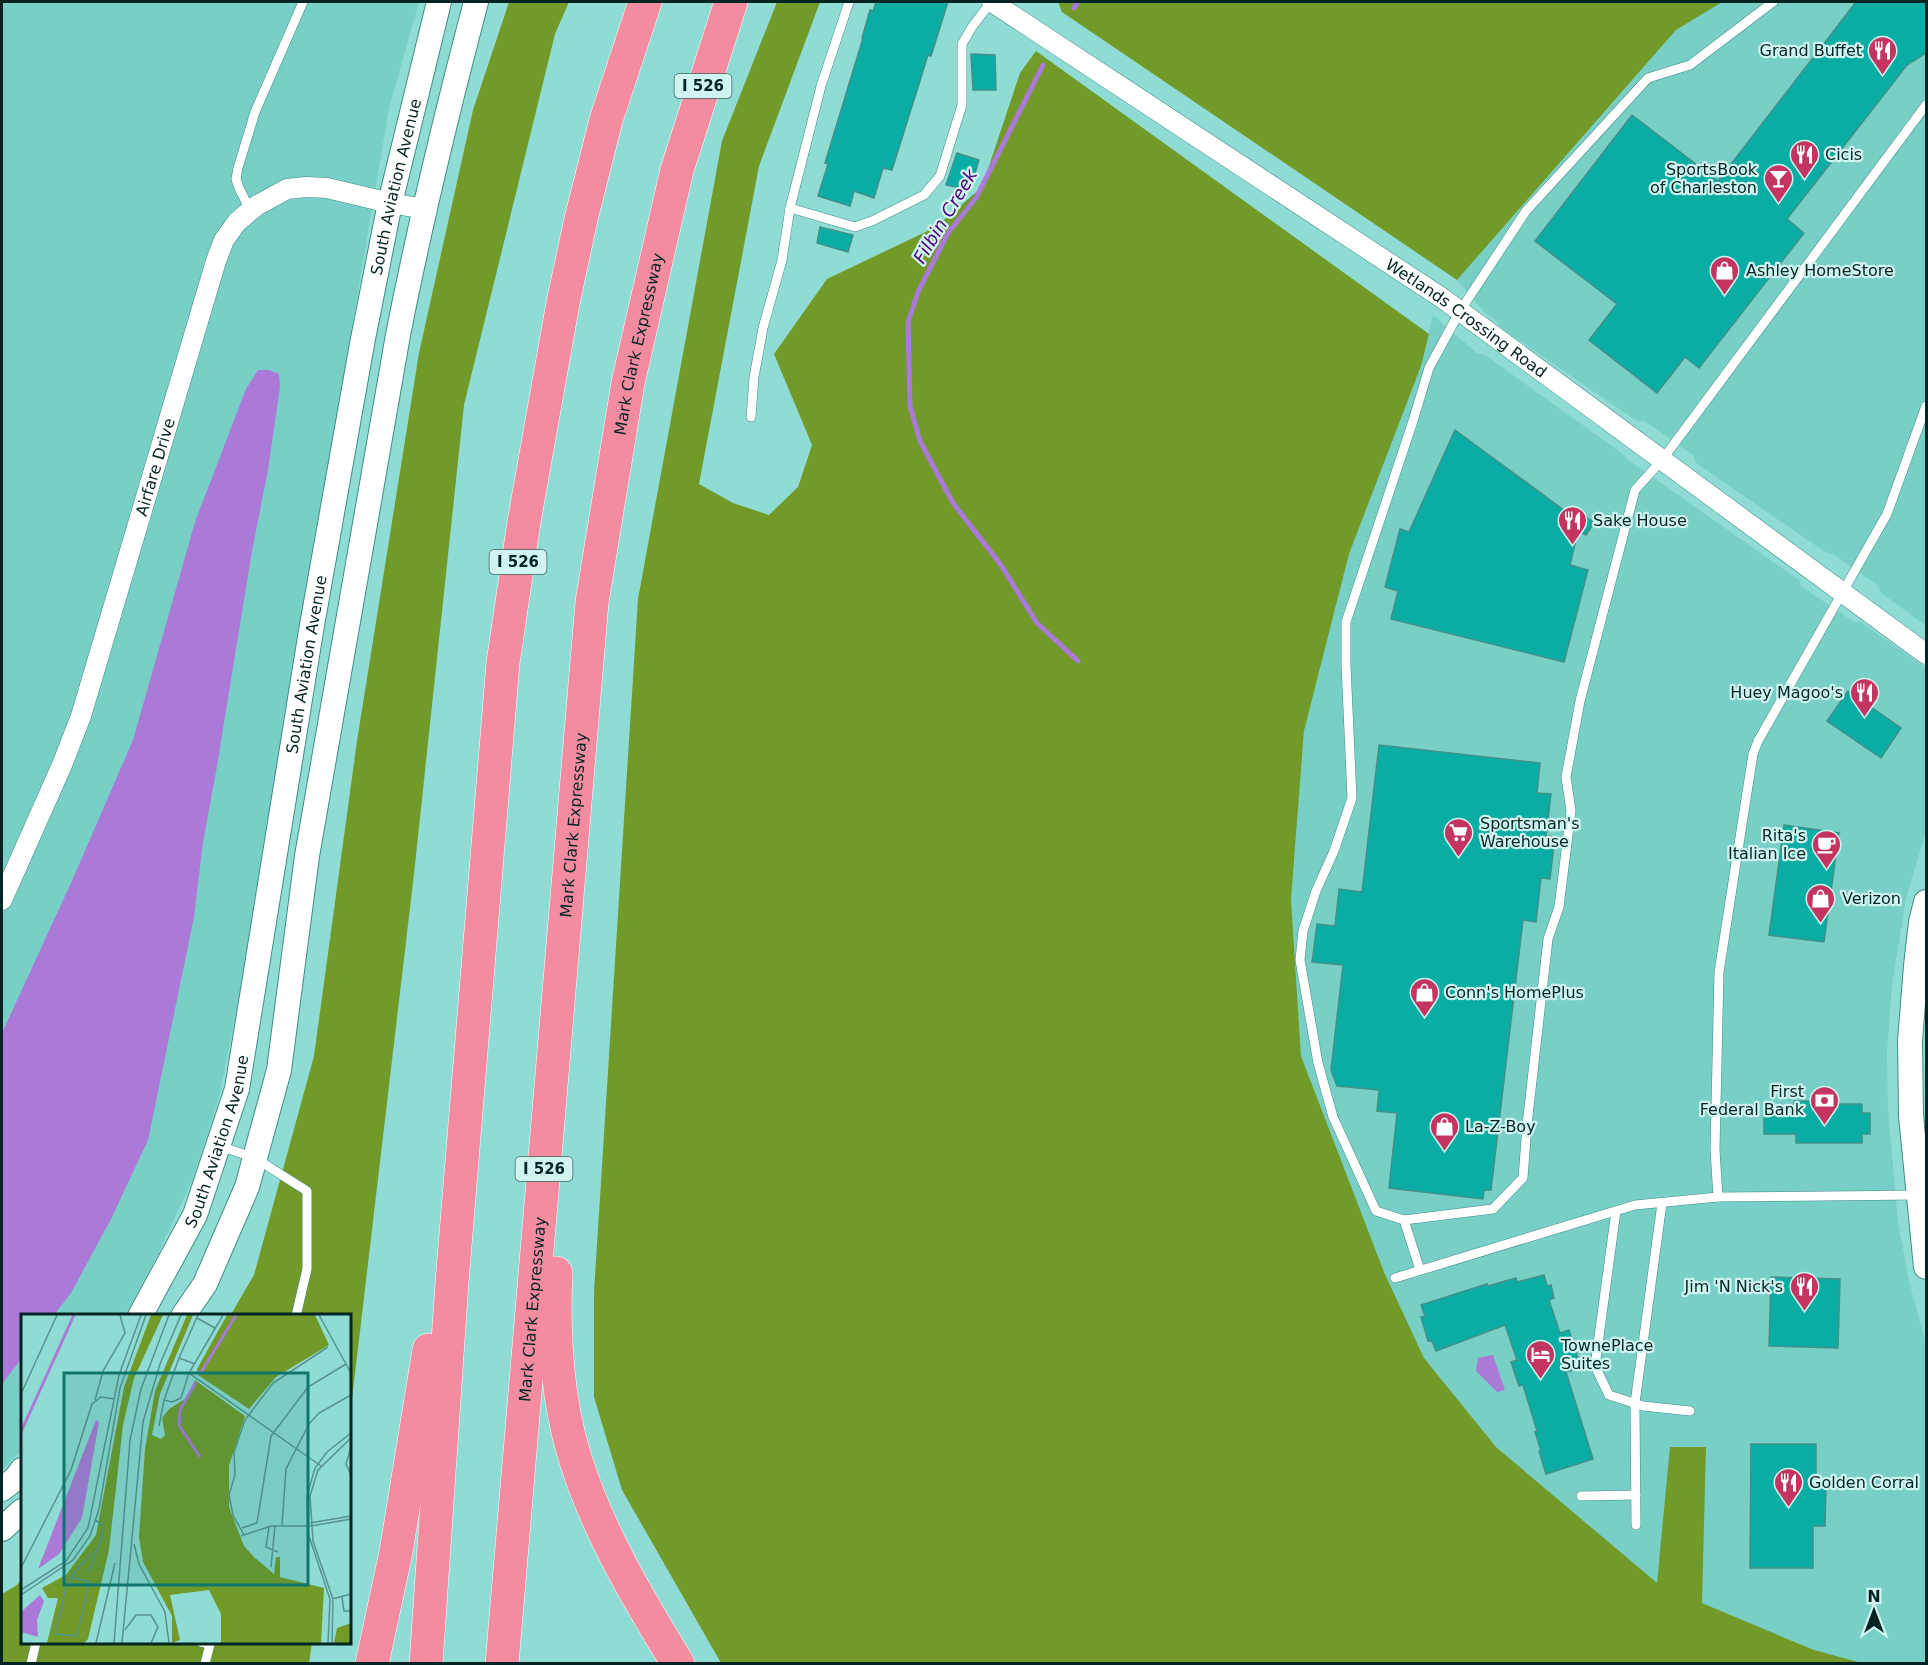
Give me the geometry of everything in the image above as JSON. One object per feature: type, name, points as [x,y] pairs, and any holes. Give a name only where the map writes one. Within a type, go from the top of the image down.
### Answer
[{"type":"highway","name":"I 526","points":[[426,1664],[452,1294],[503,663],[545,400],[581,219],[606,120],[645,2]]},
{"type":"highway","name":"Mark Clark Expressway","points":[[502,1664],[592,602],[628,384],[676,170],[731,2]]},
{"type":"highway","points":[[585,675],[568,1069],[554,1314],[558,1373],[564,1412],[576,1462],[590,1501],[642,1607],[678,1664]]},
{"type":"highway","points":[[372,1664],[396,1552],[440,1280],[478,971]]},
{"type":"street","name":"South Aviation Avenue","points":[[141,1314],[195,1215],[237,1089],[311,631],[364,332],[390,203],[439,2]]},
{"type":"street","name":"South Aviation Avenue","points":[[184,1314],[205,1284],[247,1187],[279,1070],[306,856],[398,335],[424,209],[476,2]]},
{"type":"street","name":"Wetlands Crossing Road","points":[[992,2],[1460,311],[1926,654]]},
{"type":"street","name":"Airfare Drive","points":[[2,900],[62,765],[81,716],[219,250],[230,231],[250,210],[278,193],[306,187],[327,188],[424,209]]},
{"type":"street","points":[[1926,902],[1921,922],[1910,1041],[1911,1116],[1924,1194],[1926,1268]]},
{"type":"street","points":[[2,1489],[21,1471]]},
{"type":"street","points":[[2,1529],[21,1512]]},
{"type":"lane","points":[[250,210],[236,179],[238,168],[255,112],[303,2]]},
{"type":"lane","points":[[751,417],[763,328],[782,260],[790,208],[821,86],[849,2]]},
{"type":"lane","points":[[790,208],[855,227],[924,195],[939,176],[962,105],[962,44],[992,2]]},
{"type":"lane","points":[[1773,2],[1690,65],[1648,78],[1526,210],[1460,311],[1429,368],[1346,622],[1352,798],[1306,921],[1300,960],[1318,1063],[1333,1117],[1376,1210],[1404,1220],[1493,1209],[1523,1178],[1548,939],[1559,907],[1570,811],[1566,777],[1580,701],[1635,490],[1662,460],[1926,105]]},
{"type":"lane","points":[[1718,1197],[1715,1150],[1719,972],[1753,754],[1887,514],[1926,406]]},
{"type":"lane","points":[[218,1145],[255,1158],[307,1191],[307,1269],[296,1314]]},
{"type":"lane","points":[[1395,1278],[1635,1205],[1718,1197],[1924,1194]]},
{"type":"lane","points":[[1636,1525],[1635,1403],[1662,1203]]},
{"type":"lane","points":[[1616,1210],[1595,1366],[1610,1395],[1642,1406],[1690,1411]]},
{"type":"lane","points":[[1404,1220],[1420,1270]]},
{"type":"lane","points":[[1581,1496],[1635,1494]]},
{"type":"lane","points":[[31,1664],[36,1644]]},
{"type":"lane","points":[[205,1664],[210,1644]]},
{"type":"shaded area","points":[[2,2],[419,2],[389,108],[235,1019],[218,1101],[193,1179],[158,1254],[126,1314],[21,1314],[21,1451],[2,1470]]},
{"type":"shaded area","points":[[1722,2],[1926,2],[1926,626],[1880,592],[1879,586],[1831,553],[1825,552],[1696,463],[1693,455],[1652,426],[1644,421],[1638,422],[1501,328],[1457,280],[1676,30]]},
{"type":"shaded area","points":[[1433,315],[1477,353],[1485,355],[1622,453],[1627,459],[1799,580],[1801,586],[1854,622],[1861,622],[1926,668],[1926,831],[1906,899],[1892,985],[1887,1053],[1888,1109],[1898,1222],[1909,1281],[1926,1344],[1926,1663],[1859,1663],[1826,1655],[1657,1584],[1496,1447],[1424,1358],[1384,1272],[1301,1056],[1291,900],[1304,731],[1349,554],[1421,366]]},
{"type":"shaded area","points":[[258,370],[269,370],[279,374],[280,387],[268,470],[252,551],[203,842],[194,917],[148,1140],[111,1219],[71,1293],[55,1314],[21,1314],[21,1359],[2,1384],[2,1033],[133,740],[195,522],[246,389]]},
{"type":"shaded area","points":[[1493,1355],[1505,1390],[1497,1392],[1476,1371],[1478,1358]]},
{"type":"green space","points":[[509,2],[569,2],[555,34],[464,405],[414,874],[351,1408],[351,1314],[231,1314],[254,1275],[314,1056],[357,741],[419,353],[473,110]]},
{"type":"green space","points":[[777,2],[820,2],[759,166],[699,484],[733,503],[769,515],[798,487],[812,445],[774,354],[827,279],[936,227],[982,187],[1020,73],[1036,51],[1429,334],[1421,366],[1349,554],[1304,731],[1291,900],[1301,1056],[1384,1272],[1424,1358],[1496,1447],[1657,1583],[1670,1447],[1706,1447],[1702,1603],[1814,1650],[1862,1663],[721,1663],[622,1490],[594,1397],[594,1292],[638,599],[722,141]]},
{"type":"green space","points":[[1058,2],[1722,2],[1676,30],[1457,280],[1062,12]]},
{"type":"green space","points":[[21,1580],[21,1644],[312,1644],[309,1663],[2,1663],[2,1594]]},
{"type":"building","points":[[876,2],[948,2],[931,56],[928,55],[892,170],[883,168],[874,198],[854,191],[850,206],[818,196],[828,164],[825,163],[870,10],[873,11]]},
{"type":"building","points":[[1856,2],[1926,2],[1926,53],[1907,65],[1787,219],[1804,233],[1699,368],[1685,357],[1657,393],[1589,340],[1617,304],[1535,241],[1632,115],[1718,181]]},
{"type":"building","points":[[971,54],[995,55],[996,90],[973,90]]},
{"type":"building","points":[[957,153],[979,160],[970,190],[946,185]]},
{"type":"building","points":[[820,227],[853,235],[848,252],[817,243]]},
{"type":"building","points":[[1455,430],[1576,519],[1581,513],[1594,523],[1586,535],[1578,531],[1570,565],[1588,570],[1564,662],[1391,619],[1398,591],[1385,587],[1400,529],[1409,532]]},
{"type":"building","points":[[1848,691],[1901,728],[1881,758],[1827,721]]},
{"type":"building","points":[[1379,745],[1540,763],[1537,793],[1551,794],[1546,836],[1555,837],[1550,879],[1541,878],[1536,922],[1523,920],[1491,1190],[1484,1190],[1483,1199],[1389,1188],[1397,1113],[1377,1111],[1379,1090],[1337,1086],[1331,1070],[1343,965],[1312,962],[1317,924],[1335,926],[1339,889],[1362,892]]},
{"type":"building","points":[[1784,825],[1839,833],[1824,942],[1769,935]]},
{"type":"building","points":[[1794,1101],[1862,1104],[1862,1113],[1870,1113],[1870,1134],[1862,1134],[1862,1143],[1796,1143],[1796,1134],[1764,1134],[1764,1113],[1794,1113]]},
{"type":"building","name":"TownePlace Suites","points":[[1544,1275],[1547,1286],[1551,1285],[1554,1298],[1549,1300],[1560,1333],[1569,1330],[1581,1368],[1566,1372],[1593,1459],[1546,1474],[1535,1432],[1537,1431],[1523,1385],[1519,1386],[1511,1362],[1517,1360],[1505,1325],[1436,1351],[1432,1341],[1428,1341],[1421,1317],[1425,1316],[1421,1305],[1487,1284],[1488,1286],[1516,1278],[1517,1282]]},
{"type":"building","name":"Jim 'N Nick's","points":[[1771,1277],[1840,1279],[1838,1348],[1769,1346]]},
{"type":"building","name":"Golden Corral","points":[[1751,1444],[1816,1444],[1816,1488],[1826,1488],[1825,1526],[1813,1526],[1813,1568],[1750,1568]]},
{"type":"waterway","name":"Filbin Creek","points":[[1074,8],[1078,2]]},
{"type":"waterway","name":"Filbin Creek","points":[[1043,65],[976,198],[948,233],[918,292],[908,322],[910,406],[920,441],[953,503],[1001,565],[1037,623],[1078,661]]},
{"type":"place","name":"Grand Buffet","points":[[1883,76]]},
{"type":"place","name":"Cicis","points":[[1804,180]]},
{"type":"place","name":"SportsBook of Charleston","points":[[1778,204]]},
{"type":"place","name":"Ashley HomeStore","points":[[1725,296]]},
{"type":"place","name":"Sake House","points":[[1572,546]]},
{"type":"place","name":"Huey Magoo's","points":[[1864,718]]},
{"type":"place","name":"Sportsman's Warehouse","points":[[1459,858]]},
{"type":"place","name":"Rita's Italian Ice","points":[[1827,870]]},
{"type":"place","name":"Verizon","points":[[1821,924]]},
{"type":"place","name":"Conn's HomePlus","points":[[1424,1018]]},
{"type":"place","name":"First Federal Bank","points":[[1825,1126]]},
{"type":"place","name":"La-Z-Boy","points":[[1444,1152]]},
{"type":"place","name":"Jim 'N Nick's","points":[[1804,1312]]},
{"type":"place","name":"TownePlace Suites","points":[[1540,1380]]},
{"type":"place","name":"Golden Corral","points":[[1788,1508]]}]
